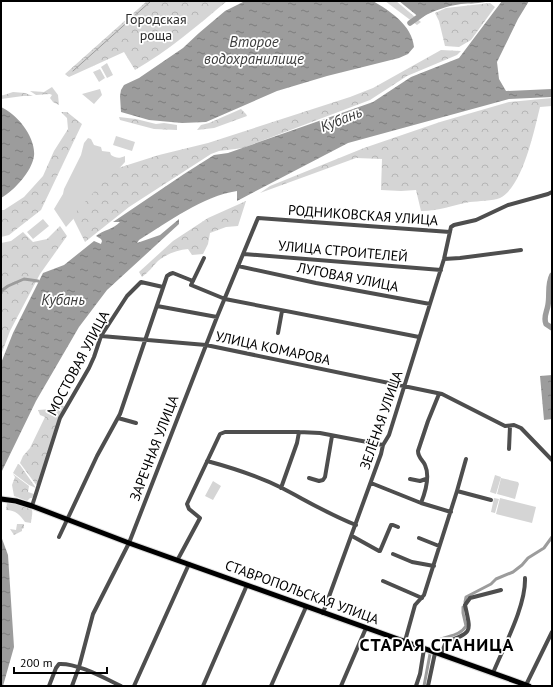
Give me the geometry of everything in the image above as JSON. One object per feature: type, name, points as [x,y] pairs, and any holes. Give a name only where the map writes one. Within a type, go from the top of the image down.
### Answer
[{"type":"main road","name":"СТАВРОПОЛЬСКАЯ УЛИЦА","points":[[1,499],[32,506],[129,543],[178,559],[306,607],[527,685]]},
{"type":"street","name":"РОДНИКОВСКАЯ УЛИЦА","points":[[258,218],[450,232],[454,225],[476,220],[508,205],[552,192]]},
{"type":"street","name":"ЗАРЕЧНАЯ УЛИЦА","points":[[72,686],[79,668],[93,614],[129,543],[217,317],[258,218]]},
{"type":"street","name":"ЗЕЛЁНАЯ УЛИЦА","points":[[323,613],[382,454],[383,445],[388,435],[441,270],[450,232]]},
{"type":"street","points":[[444,259],[521,250]]},
{"type":"street","name":"УЛИЦА СТРОИТЕЛЕЙ","points":[[244,254],[441,270]]},
{"type":"street","points":[[204,258],[191,285],[225,299],[420,337]]},
{"type":"street","name":"ЛУГОВАЯ УЛИЦА","points":[[238,266],[316,283],[430,304]]},
{"type":"street","points":[[59,537],[118,418],[163,287],[170,274],[173,273],[193,281]]},
{"type":"street","name":"МОСТОВАЯ УЛИЦА","points":[[32,506],[60,418],[89,368],[101,336],[127,296],[141,282],[163,287]]},
{"type":"street","points":[[157,306],[217,317]]},
{"type":"street","points":[[278,333],[282,311]]},
{"type":"street","name":"УЛИЦА КОМАРОВА","points":[[101,336],[206,345],[446,395],[505,426],[514,425],[522,428],[552,460]]},
{"type":"street","points":[[421,503],[424,496],[426,479],[425,465],[418,456],[418,452],[428,421],[440,394]]},
{"type":"street","points":[[118,418],[136,423]]},
{"type":"street","points":[[509,449],[510,426]]},
{"type":"street","points":[[178,559],[200,518],[189,509],[187,504],[220,434],[225,432],[320,433],[383,445]]},
{"type":"street","points":[[281,488],[300,432]]},
{"type":"street","points":[[309,478],[319,481],[323,480],[325,477],[332,436]]},
{"type":"street","points":[[405,641],[415,605],[424,595],[434,566],[466,460]]},
{"type":"street","points":[[207,461],[245,472],[281,488],[336,517],[356,525]]},
{"type":"street","points":[[410,479],[420,481],[426,479]]},
{"type":"street","points":[[371,483],[421,503],[450,512]]},
{"type":"street","points":[[457,491],[491,500]]},
{"type":"street","points":[[352,536],[380,551],[391,525],[393,524],[398,526]]},
{"type":"street","points":[[419,538],[439,546]]},
{"type":"street","points":[[393,554],[412,562],[434,566]]},
{"type":"street","points":[[134,686],[189,564]]},
{"type":"street","points":[[493,673],[520,608],[526,589],[526,578]]},
{"type":"street","points":[[384,581],[422,598]]},
{"type":"street","points":[[203,686],[247,585]]},
{"type":"street","points":[[441,654],[446,642],[469,631],[470,626],[465,605],[470,598],[501,590]]},
{"type":"street","points":[[271,686],[306,607]]},
{"type":"street","points":[[341,686],[366,628]]},
{"type":"street","points":[[527,685],[552,632]]},
{"type":"street","points":[[416,686],[425,649]]},
{"type":"street","points":[[428,686],[434,652]]},
{"type":"street","points":[[49,686],[59,664],[79,668],[121,686]]},
{"type":"green space","name":"Городская роща","points":[[147,1],[227,1],[171,46],[135,70],[124,52],[69,77],[65,74]]},
{"type":"green space","points":[[385,1],[396,1],[421,22],[417,25]]},
{"type":"green space","points":[[490,3],[495,7],[471,40],[459,47],[445,46],[439,21],[435,13],[446,8]]},
{"type":"green space","points":[[441,50],[461,51],[457,55],[407,76],[370,100],[243,148],[219,151],[211,154],[129,207],[85,242],[72,216],[115,169],[159,155],[208,143],[350,97],[373,88]]},
{"type":"green space","points":[[107,63],[113,75],[107,78],[101,67]]},
{"type":"green space","points":[[100,69],[105,78],[99,82],[93,72]]},
{"type":"green space","points":[[52,87],[58,95],[59,105],[53,102],[50,98],[52,95],[50,94],[36,95],[30,91],[44,92]]},
{"type":"green space","points":[[100,89],[102,95],[94,104],[82,94]]},
{"type":"green space","points":[[13,92],[25,93],[33,96],[1,99],[1,96]]},
{"type":"green space","points":[[552,98],[552,106],[540,107],[531,143],[515,182],[508,192],[497,199],[470,202],[440,209],[421,211],[416,190],[381,190],[382,159],[356,158],[260,193],[270,186],[364,148],[440,122],[509,102]]},
{"type":"green space","points":[[241,109],[247,116],[214,128],[197,130],[201,125]]},
{"type":"green space","points":[[61,112],[67,112],[82,124],[41,210],[9,235],[1,237],[1,210],[4,210],[24,197],[43,176],[54,151],[68,129],[67,118]]},
{"type":"green space","points":[[119,117],[156,124],[164,123],[177,125],[177,130],[154,129],[120,120]]},
{"type":"green space","points":[[116,136],[135,142],[132,151],[113,145]]},
{"type":"green space","points":[[88,138],[91,139],[94,145],[101,147],[102,151],[110,152],[111,155],[116,157],[121,158],[125,156],[125,162],[66,227],[54,209],[63,194],[81,155],[84,143]]},
{"type":"green space","points":[[246,201],[238,226],[226,227],[210,233],[208,244],[203,254],[192,255],[188,249],[172,253],[158,261],[142,277],[139,272],[173,241],[208,218]]},
{"type":"green space","points":[[43,219],[49,226],[33,239],[27,232]]},
{"type":"green space","points":[[60,226],[67,236],[40,274],[10,331],[1,355],[1,243],[11,241],[23,232],[33,242],[47,239]]},
{"type":"green space","points":[[61,404],[65,407],[37,486],[20,463],[23,456],[30,448],[45,417],[40,415],[38,410],[51,409]]},
{"type":"green space","points":[[18,464],[36,488],[29,485],[13,473]]},
{"type":"green space","points":[[13,474],[29,486],[28,492],[34,494],[32,498],[27,501],[14,496],[12,485],[15,477]]},
{"type":"green space","points":[[495,475],[501,477],[496,494],[490,492]]},
{"type":"green space","points":[[501,478],[518,482],[519,484],[515,499],[497,494]]},
{"type":"green space","points":[[213,481],[221,486],[213,500],[205,496]]},
{"type":"green space","points":[[494,498],[499,499],[495,513],[491,512]]},
{"type":"green space","points":[[500,498],[536,507],[532,523],[496,514]]},
{"type":"green space","points":[[7,503],[31,508],[31,523],[25,522],[15,512],[6,510]]},
{"type":"green space","points":[[17,524],[24,524],[24,528],[22,531],[14,535],[10,529],[16,530]]},
{"type":"water","name":"Второе водохранилище","points":[[245,1],[373,1],[393,14],[405,25],[414,47],[408,54],[399,58],[327,76],[277,91],[206,122],[182,123],[149,120],[121,112],[120,96],[124,85],[139,78],[183,48],[225,11]]},
{"type":"water","points":[[399,1],[489,1],[450,6],[420,18]]},
{"type":"water","name":"Кубань","points":[[502,1],[529,1],[518,19],[497,62],[499,79],[506,91],[552,89],[552,97],[509,99],[348,143],[237,201],[237,191],[211,198],[174,218],[139,240],[137,243],[160,235],[179,219],[179,224],[107,290],[79,327],[36,401],[1,473],[1,363],[13,333],[43,273],[64,265],[94,241],[101,244],[101,239],[96,236],[120,222],[113,222],[214,155],[228,153],[373,102],[411,77],[459,58]]},
{"type":"water","points":[[1,107],[13,115],[29,134],[34,149],[34,156],[30,168],[22,180],[17,186],[1,198]]},
{"type":"water","points":[[552,375],[552,419],[544,420],[540,376]]},
{"type":"water","points":[[1,536],[8,555],[14,647],[3,686],[1,686]]},
{"type":"waterway","points":[[73,71],[151,1]]},
{"type":"waterway","points":[[410,23],[424,13]]},
{"type":"waterway","points":[[552,275],[548,308],[545,319],[546,324],[552,328]]},
{"type":"waterway","points":[[1,291],[24,279],[38,281]]},
{"type":"waterway","points":[[465,602],[466,597],[491,584],[496,579],[513,572],[528,558],[544,548],[552,537]]},
{"type":"waterway","points":[[431,648],[437,641],[458,633],[466,626],[463,607]]},
{"type":"waterway","points":[[424,686],[430,654]]},
{"type":"district","name":"СТАРАЯ СТАНИЦА","points":[[437,644]]}]
